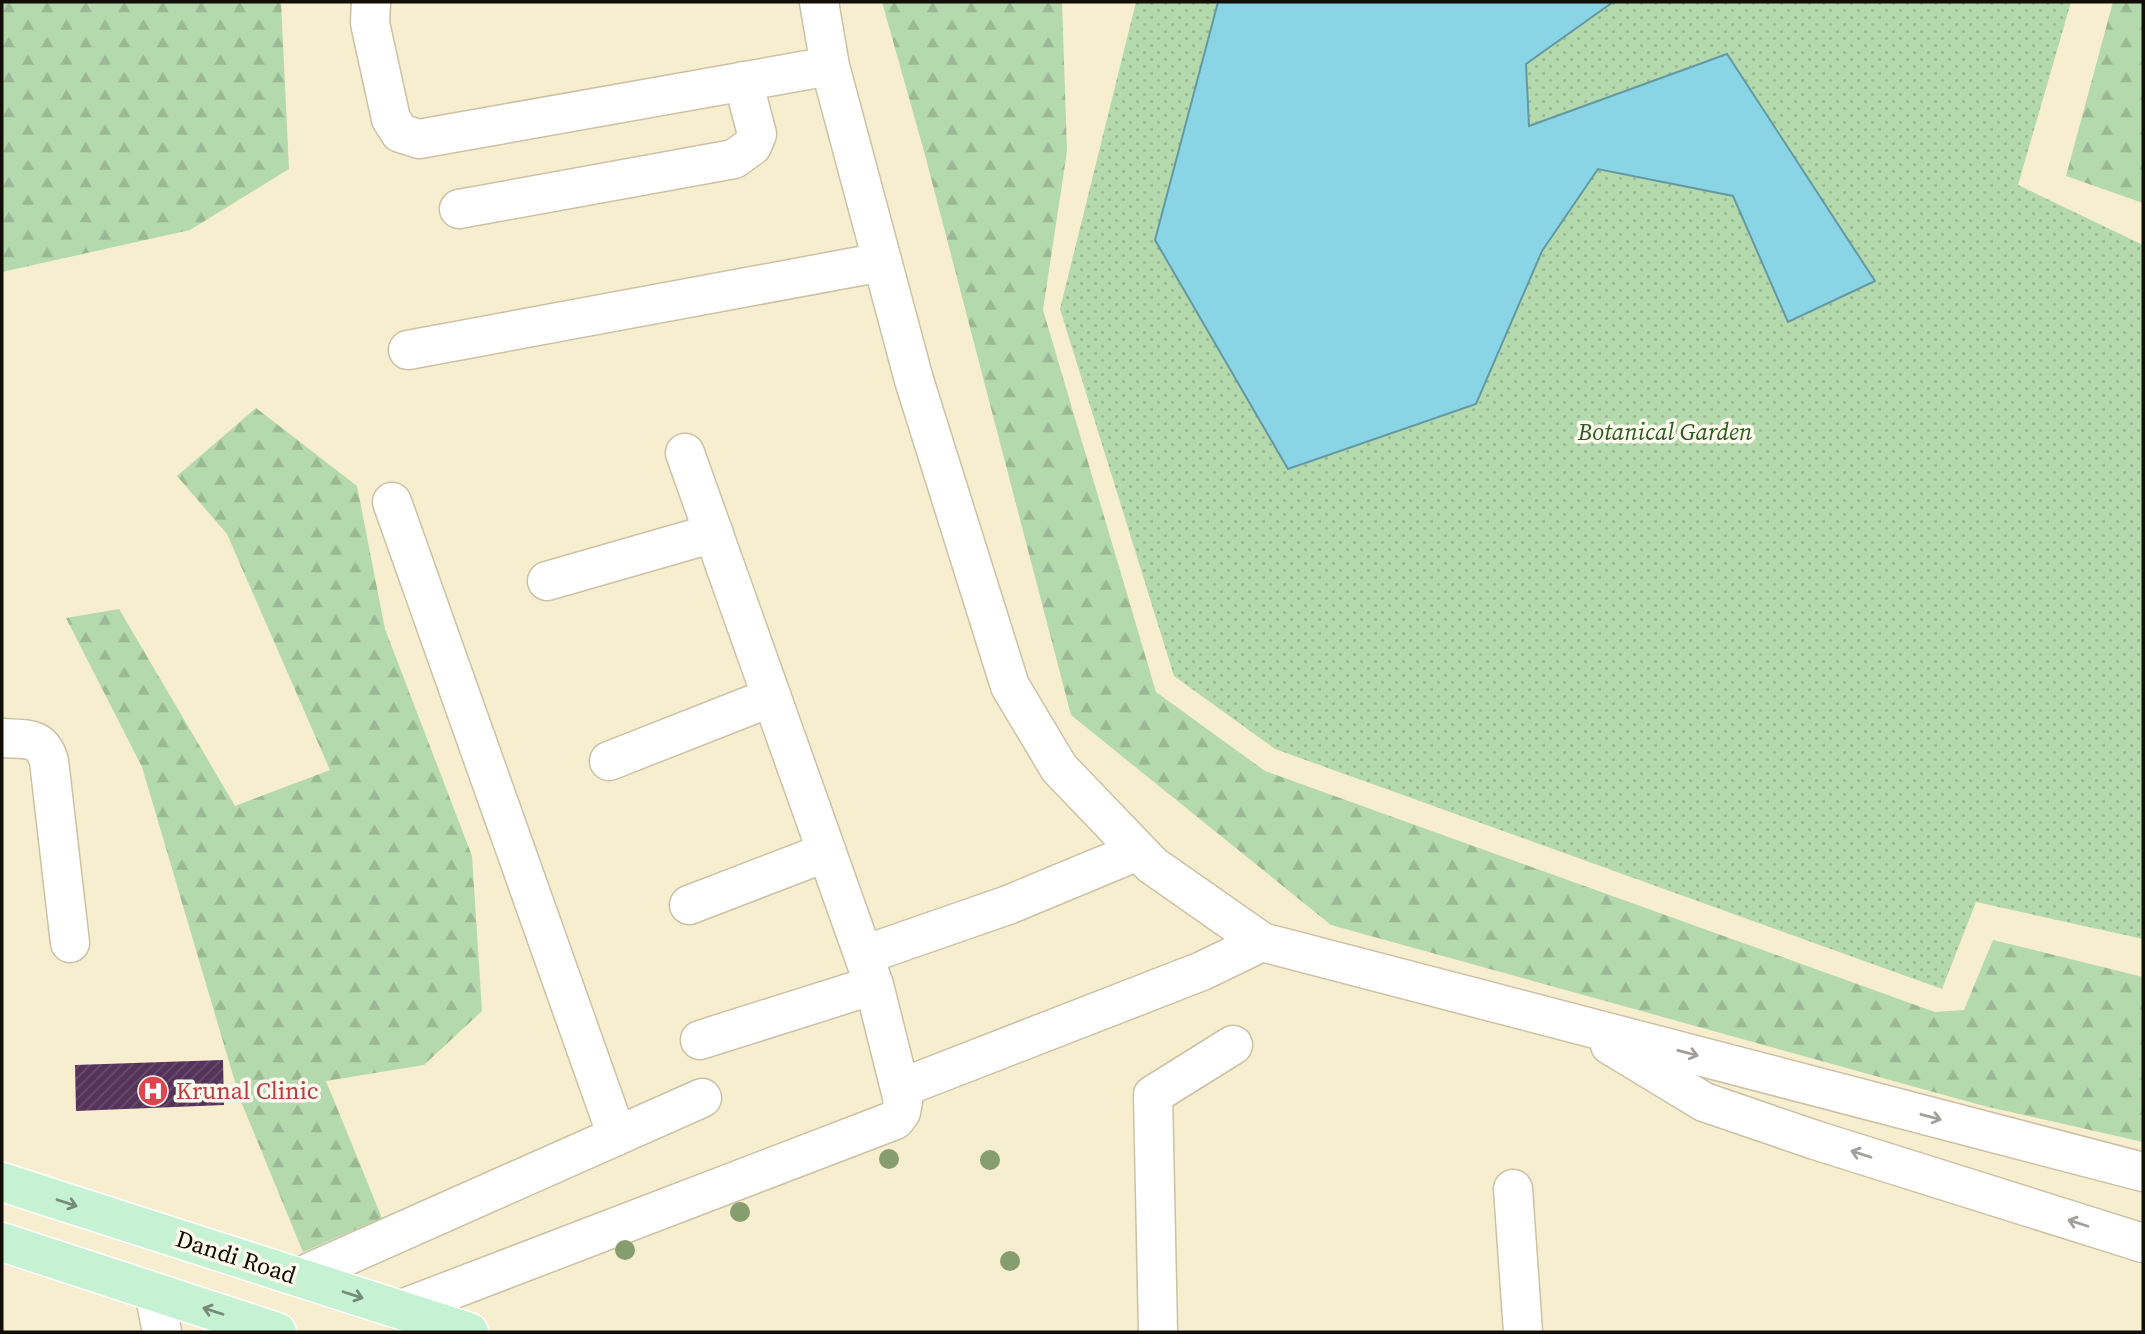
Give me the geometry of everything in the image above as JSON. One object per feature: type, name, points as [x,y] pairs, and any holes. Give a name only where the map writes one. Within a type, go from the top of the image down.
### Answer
[{"type":"main road","name":"Dandi Road","points":[[2,1182],[469,1332]]},
{"type":"main road","points":[[2,1242],[277,1332]]},
{"type":"street","points":[[370,2],[370,23],[391,119],[400,133],[419,139],[830,66]]},
{"type":"street","points":[[819,2],[830,66],[914,380],[1010,686],[1059,768],[1152,865],[1262,942],[2143,1172]]},
{"type":"street","points":[[458,209],[734,159],[752,146],[757,134],[743,82]]},
{"type":"street","points":[[408,350],[882,262]]},
{"type":"street","points":[[399,1310],[895,1120],[901,1112],[901,1088],[869,970],[685,453]]},
{"type":"street","points":[[392,502],[617,1136]]},
{"type":"street","points":[[547,581],[713,533]]},
{"type":"street","points":[[609,761],[772,697]]},
{"type":"street","points":[[2,738],[36,740],[45,748],[49,761],[71,943]]},
{"type":"street","points":[[701,1040],[869,970],[1008,905],[1138,851]]},
{"type":"street","points":[[689,905],[827,852]]},
{"type":"street","points":[[901,1088],[1202,971],[1262,942]]},
{"type":"street","points":[[1574,1023],[1704,1102],[1815,1140],[2143,1243]]},
{"type":"street","points":[[1158,1332],[1153,1094],[1233,1045]]},
{"type":"street","points":[[299,1277],[702,1098]]},
{"type":"street","points":[[1513,1189],[1523,1332]]},
{"type":"street","points":[[154,1292],[162,1332]]},
{"type":"green space","points":[[2,2],[281,2],[289,169],[190,230],[2,272]]},
{"type":"green space","points":[[882,2],[1062,2],[1067,151],[1043,310],[1156,692],[1265,771],[1935,1012],[1964,1010],[1993,940],[2143,977],[2143,1142],[1984,1106],[1331,925],[1071,715],[925,155]]},
{"type":"green space","name":"Botanical Garden","points":[[1136,2],[2071,2],[2018,185],[2143,245],[2143,939],[1976,902],[1942,989],[1275,749],[1174,676],[1060,309]]},
{"type":"green space","points":[[2113,2],[2143,2],[2143,203],[2066,176]]},
{"type":"green space","points":[[256,408],[357,486],[385,629],[472,856],[482,1011],[424,1065],[326,1081],[382,1218],[303,1252],[240,1099],[142,767],[66,618],[119,609],[235,806],[330,770],[227,534],[177,476]]},
{"type":"water","points":[[1218,2],[1613,2],[1526,64],[1529,126],[1727,54],[1875,281],[1788,322],[1733,196],[1598,169],[1542,251],[1476,404],[1288,469],[1155,240]]},
{"type":"building","points":[[223,1060],[224,1105],[76,1111],[75,1065]]},
{"type":"place","name":"Krunal Clinic","points":[[153,1091]]}]
